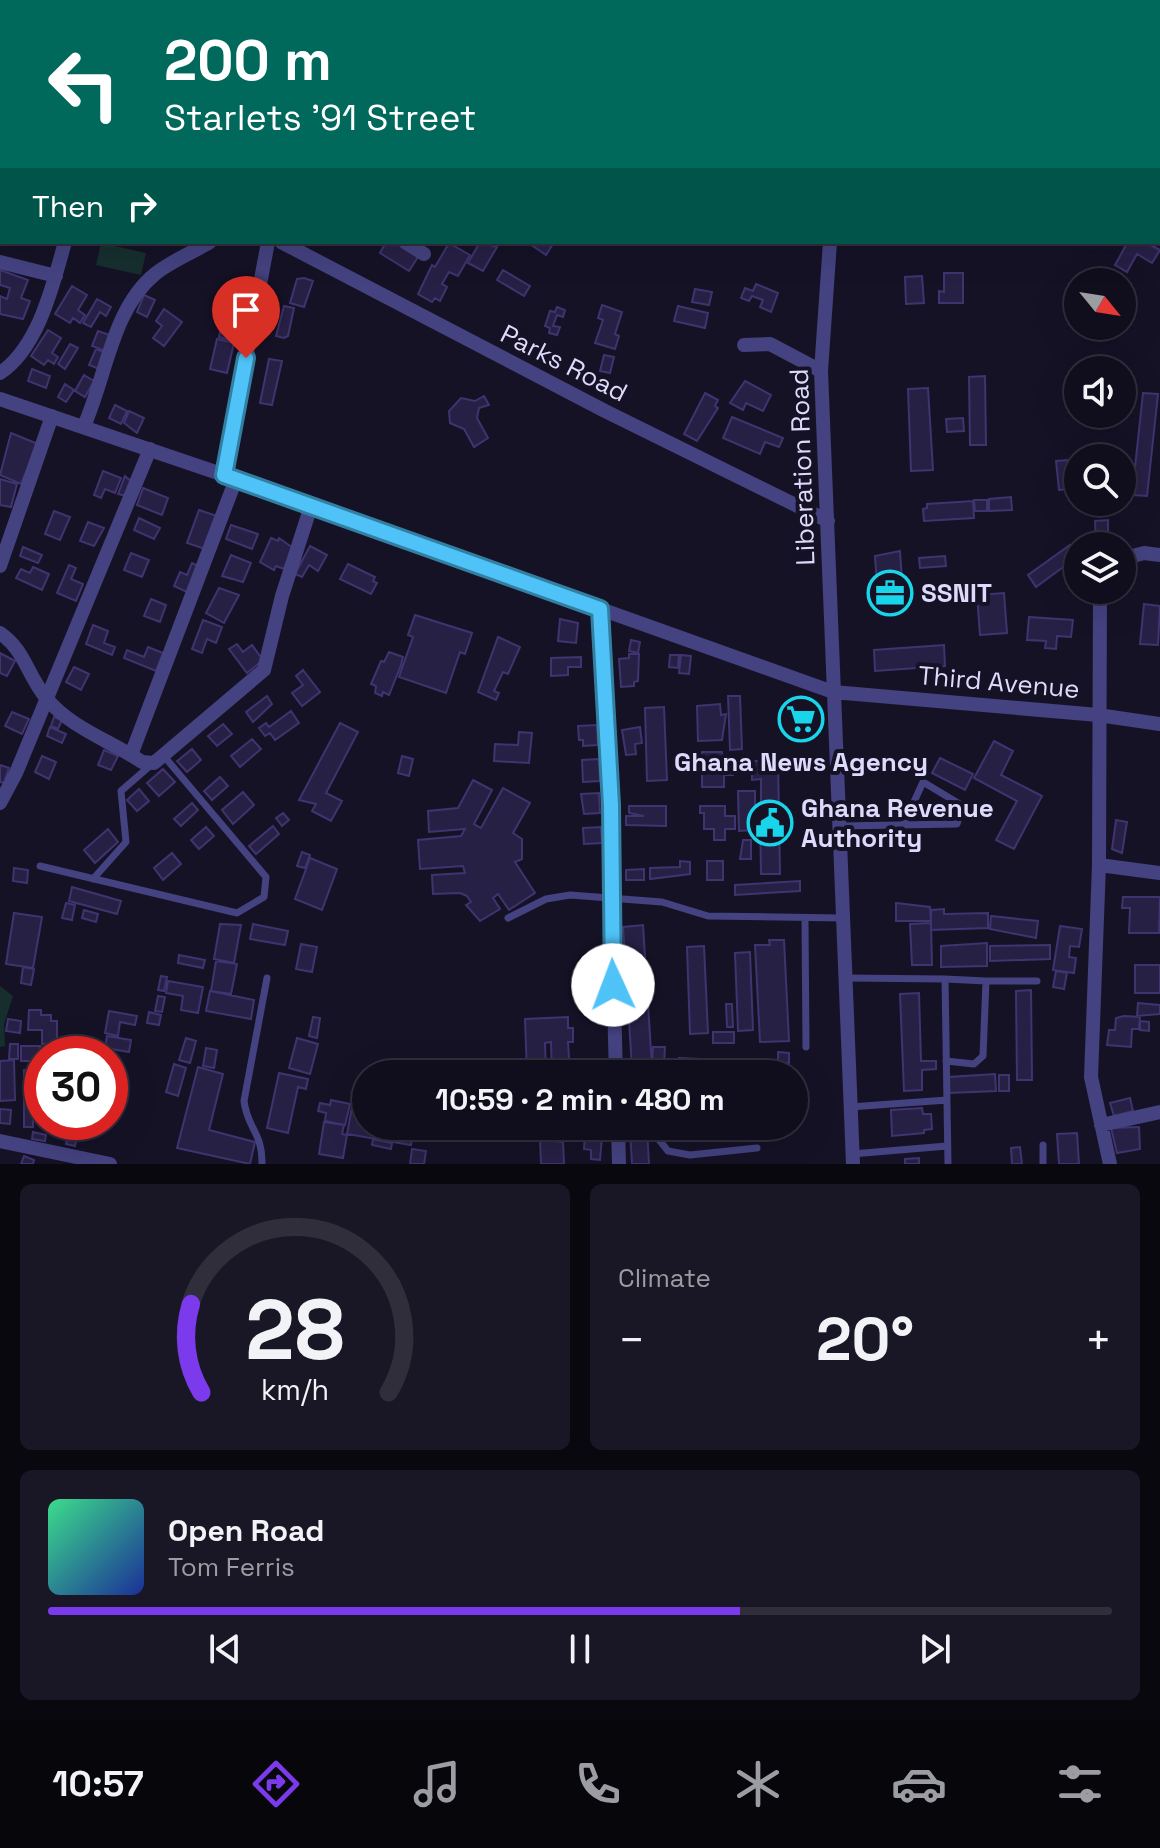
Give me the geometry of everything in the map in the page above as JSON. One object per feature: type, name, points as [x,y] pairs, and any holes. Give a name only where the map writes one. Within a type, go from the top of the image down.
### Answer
[{"type":"street","points":[[0,373],[29,341],[56,276],[64,244]]},
{"type":"street","points":[[84,426],[123,315],[138,292],[156,273],[207,244]]},
{"type":"street","points":[[131,755],[230,477],[268,244]]},
{"type":"street","name":"Parks Road","points":[[285,244],[590,404],[828,521]]},
{"type":"street","points":[[408,244],[424,254]]},
{"type":"street","name":"Liberation Road","points":[[830,244],[821,371],[852,1159]]},
{"type":"street","points":[[0,262],[56,276]]},
{"type":"street","points":[[744,345],[770,344],[821,371]]},
{"type":"street","name":"Third Avenue","points":[[0,399],[230,477],[833,692],[1098,715],[1160,724]]},
{"type":"street","points":[[0,566],[52,416]]},
{"type":"street","points":[[0,803],[16,773],[150,449]]},
{"type":"street","points":[[0,633],[20,650],[45,697],[62,714],[142,762],[158,759],[264,670],[282,596],[311,506]]},
{"type":"street","points":[[1136,555],[1160,555]]},
{"type":"street","points":[[1100,604],[1099,865],[1091,1077],[1110,1164]]},
{"type":"street","points":[[600,609],[611,805],[610,895],[616,1060]]},
{"type":"street","points":[[1099,865],[1160,873]]},
{"type":"street","points":[[1101,1125],[1160,1112]]},
{"type":"street","points":[[619,1140],[619,1164]]},
{"type":"street","points":[[0,1141],[110,1164]]},
{"type":"lane","points":[[40,866],[93,879],[237,913],[264,897],[266,877],[158,759],[121,791],[126,842],[93,879]]},
{"type":"lane","points":[[839,826],[903,826],[957,824],[963,806],[923,782],[903,826]]},
{"type":"lane","points":[[508,918],[546,899],[610,895],[662,902],[708,916],[841,918]]},
{"type":"lane","points":[[805,918],[806,1047]]},
{"type":"lane","points":[[262,1164],[263,1145],[246,1117],[244,1101],[267,978]]},
{"type":"lane","points":[[844,978],[1037,981]]},
{"type":"lane","points":[[945,979],[948,1164]]},
{"type":"lane","points":[[946,1061],[974,1064],[983,1056],[986,981]]},
{"type":"lane","points":[[850,1107],[947,1100]]},
{"type":"lane","points":[[659,1140],[668,1151],[690,1155],[757,1148]]},
{"type":"lane","points":[[1043,1145],[1043,1164]]},
{"type":"lane","points":[[852,1159],[947,1146]]},
{"type":"green space","points":[[101,244],[146,253],[141,275],[96,265]]},
{"type":"green space","points":[[0,986],[13,996],[4,1024],[5,1046],[0,1047]]},
{"type":"building","points":[[385,244],[403,244],[420,254],[409,271],[380,253]]},
{"type":"building","points":[[448,244],[470,255],[458,276],[449,272],[442,284],[447,287],[440,301],[435,298],[432,302],[418,294],[432,265],[435,267]]},
{"type":"building","points":[[479,244],[497,247],[483,271],[468,263]]},
{"type":"building","points":[[530,244],[553,244],[546,255]]},
{"type":"building","points":[[1124,244],[1149,244],[1160,250],[1152,263],[1137,254],[1129,268],[1115,265]]},
{"type":"building","points":[[0,270],[28,280],[21,298],[30,301],[23,319],[0,314],[0,296],[7,299],[10,288],[0,285]]},
{"type":"building","points":[[503,270],[530,286],[524,296],[497,280]]},
{"type":"building","points":[[944,273],[963,273],[963,303],[939,303],[939,291],[944,292]]},
{"type":"building","points":[[922,276],[924,303],[906,304],[905,277]]},
{"type":"building","points":[[297,279],[313,281],[304,307],[290,303]]},
{"type":"building","points":[[756,284],[778,293],[771,312],[760,307],[763,300],[752,296],[749,301],[741,298],[745,288],[753,291]]},
{"type":"building","points":[[72,286],[87,295],[78,310],[85,315],[80,323],[73,318],[70,323],[55,314]]},
{"type":"building","points":[[695,289],[712,292],[709,305],[692,302]]},
{"type":"building","points":[[144,295],[155,300],[147,317],[137,312]]},
{"type":"building","points":[[97,299],[111,307],[106,316],[100,312],[91,327],[83,323]]},
{"type":"building","points":[[602,305],[622,312],[615,334],[619,336],[615,349],[595,343],[603,320],[598,318]]},
{"type":"building","points":[[284,306],[294,308],[288,336],[284,338],[276,336]]},
{"type":"building","points":[[678,306],[708,313],[705,328],[674,321]]},
{"type":"building","points":[[557,307],[565,310],[563,317],[557,315],[553,326],[560,327],[557,335],[549,333],[550,328],[545,326],[550,311],[555,312]]},
{"type":"building","points":[[164,309],[182,322],[164,346],[153,338],[162,326],[156,321]]},
{"type":"building","points":[[222,323],[233,325],[230,340],[219,337]]},
{"type":"building","points":[[48,330],[61,338],[52,353],[58,357],[54,364],[48,360],[44,365],[31,356]]},
{"type":"building","points":[[98,331],[115,337],[108,352],[92,346]]},
{"type":"building","points":[[217,339],[234,343],[227,373],[210,369]]},
{"type":"building","points":[[70,344],[78,348],[65,369],[58,364]]},
{"type":"building","points":[[96,349],[106,353],[99,369],[89,365]]},
{"type":"building","points":[[604,355],[614,357],[610,373],[600,371]]},
{"type":"building","points":[[269,359],[282,361],[272,405],[260,403]]},
{"type":"building","points":[[32,369],[50,376],[46,388],[28,381]]},
{"type":"building","points":[[84,375],[94,381],[85,397],[75,391]]},
{"type":"building","points":[[985,376],[986,445],[970,445],[969,377]]},
{"type":"building","points":[[745,381],[771,395],[763,411],[746,403],[743,410],[730,403]]},
{"type":"building","points":[[65,384],[74,390],[66,402],[58,397]]},
{"type":"building","points":[[928,388],[933,470],[911,471],[908,389]]},
{"type":"building","points":[[705,393],[718,400],[715,406],[718,408],[697,441],[684,434]]},
{"type":"building","points":[[1143,393],[1158,394],[1147,496],[1136,495],[1136,458]]},
{"type":"building","points":[[484,396],[489,405],[479,408],[477,418],[488,438],[474,447],[464,429],[450,423],[449,411],[461,398],[475,401]]},
{"type":"building","points":[[115,405],[127,411],[121,424],[109,418]]},
{"type":"building","points":[[129,411],[144,418],[137,433],[124,423]]},
{"type":"building","points":[[732,417],[783,438],[779,447],[765,442],[760,454],[723,438]]},
{"type":"building","points":[[963,418],[964,431],[947,432],[946,419]]},
{"type":"building","points":[[11,433],[38,444],[21,484],[0,475]]},
{"type":"building","points":[[1064,460],[1064,490],[1059,490],[1056,461]]},
{"type":"building","points":[[103,471],[121,478],[115,493],[105,489],[101,498],[94,495]]},
{"type":"building","points":[[125,476],[132,482],[127,495],[118,494]]},
{"type":"building","points":[[0,479],[17,484],[11,507],[0,505]]},
{"type":"building","points":[[143,488],[168,498],[162,515],[137,505]]},
{"type":"building","points":[[1011,497],[1012,510],[989,511],[989,499]]},
{"type":"building","points":[[974,500],[987,500],[987,511],[975,511]]},
{"type":"building","points":[[973,501],[974,518],[924,521],[923,509],[927,508],[927,504]]},
{"type":"building","points":[[199,510],[217,516],[205,549],[187,543]]},
{"type":"building","points":[[54,511],[70,517],[60,540],[45,534]]},
{"type":"building","points":[[139,518],[160,528],[154,539],[134,530]]},
{"type":"building","points":[[1108,520],[1108,532],[1096,532],[1095,521]]},
{"type":"building","points":[[88,522],[104,528],[94,546],[80,541]]},
{"type":"building","points":[[231,525],[258,534],[252,549],[226,539]]},
{"type":"building","points":[[271,538],[278,541],[279,538],[293,548],[284,569],[276,566],[274,570],[260,562]]},
{"type":"building","points":[[310,546],[327,555],[318,571],[309,565],[302,577],[295,574]]},
{"type":"building","points":[[23,547],[42,555],[38,563],[20,556]]},
{"type":"building","points":[[1064,549],[1064,566],[1036,587],[1028,575]]},
{"type":"building","points":[[900,551],[904,610],[879,613],[875,556]]},
{"type":"building","points":[[131,553],[149,560],[142,577],[124,570]]},
{"type":"building","points":[[231,555],[251,563],[243,582],[222,576]]},
{"type":"building","points":[[945,556],[946,566],[920,568],[919,558]]},
{"type":"building","points":[[192,563],[200,567],[189,593],[174,586],[180,572],[187,575]]},
{"type":"building","points":[[348,564],[375,577],[373,581],[377,583],[371,594],[340,579]]},
{"type":"building","points":[[69,565],[76,568],[71,579],[83,584],[76,601],[57,593]]},
{"type":"building","points":[[33,567],[49,574],[42,590],[16,578],[21,569],[30,573]]},
{"type":"building","points":[[219,588],[239,595],[224,623],[206,613]]},
{"type":"building","points":[[1004,593],[1007,633],[980,635],[977,595]]},
{"type":"building","points":[[151,599],[166,605],[160,622],[144,616]]},
{"type":"building","points":[[1144,604],[1160,606],[1158,645],[1140,644]]},
{"type":"building","points":[[415,615],[472,633],[465,654],[460,652],[446,693],[399,677],[413,637],[408,635]]},
{"type":"building","points":[[1029,617],[1073,620],[1071,637],[1057,636],[1056,649],[1045,648],[1046,641],[1027,640]]},
{"type":"building","points":[[560,619],[578,623],[576,643],[558,641]]},
{"type":"building","points":[[203,620],[222,627],[216,643],[207,639],[202,653],[192,649]]},
{"type":"building","points":[[93,625],[108,631],[104,643],[115,647],[112,655],[86,644]]},
{"type":"building","points":[[498,637],[520,647],[508,674],[503,672],[494,691],[499,693],[496,700],[478,692]]},
{"type":"building","points":[[631,640],[640,642],[638,653],[629,651]]},
{"type":"building","points":[[237,644],[243,652],[252,645],[263,660],[247,673],[229,649]]},
{"type":"building","points":[[944,645],[945,666],[875,671],[874,650]]},
{"type":"building","points":[[148,647],[163,653],[156,671],[124,658],[127,650],[144,657]]},
{"type":"building","points":[[389,652],[403,657],[389,695],[383,692],[382,696],[375,693],[376,686],[371,684],[381,661],[384,662]]},
{"type":"building","points":[[0,653],[15,661],[7,676],[0,673]]},
{"type":"building","points":[[629,654],[639,654],[638,681],[634,682],[634,686],[621,687],[619,659],[629,658]]},
{"type":"building","points":[[670,655],[679,655],[678,668],[669,667]]},
{"type":"building","points":[[681,655],[691,656],[689,674],[679,673]]},
{"type":"building","points":[[581,657],[581,667],[568,667],[568,675],[551,676],[551,658]]},
{"type":"building","points":[[74,667],[89,674],[81,690],[66,682]]},
{"type":"building","points":[[303,670],[320,692],[302,706],[292,693],[303,685],[296,676]]},
{"type":"building","points":[[267,696],[272,704],[253,722],[246,712]]},
{"type":"building","points":[[728,696],[740,696],[742,749],[730,750]]},
{"type":"building","points":[[720,704],[721,715],[726,714],[722,740],[698,741],[697,706]]},
{"type":"building","points":[[664,707],[667,780],[647,781],[645,708]]},
{"type":"building","points":[[291,711],[299,723],[275,740],[270,733],[265,736],[259,728],[266,723],[269,727]]},
{"type":"building","points":[[12,712],[29,719],[22,734],[5,726]]},
{"type":"building","points":[[54,717],[62,720],[58,729],[51,726]]},
{"type":"building","points":[[340,723],[358,732],[326,793],[342,801],[331,821],[312,811],[316,804],[299,800]]},
{"type":"building","points":[[223,724],[232,734],[217,746],[208,736]]},
{"type":"building","points":[[597,725],[598,745],[583,746],[583,740],[579,740],[578,726]]},
{"type":"building","points":[[50,727],[66,734],[62,743],[47,736]]},
{"type":"building","points":[[640,727],[642,743],[635,744],[636,754],[626,755],[622,730]]},
{"type":"building","points":[[519,732],[532,733],[529,763],[494,761],[495,744],[518,745]]},
{"type":"building","points":[[252,739],[261,749],[240,767],[231,756]]},
{"type":"building","points":[[994,741],[1013,751],[1001,775],[1042,796],[1014,849],[996,840],[1017,801],[974,778]]},
{"type":"building","points":[[192,749],[201,760],[187,772],[177,761]]},
{"type":"building","points":[[104,750],[118,756],[111,770],[98,765]]},
{"type":"building","points":[[702,752],[722,752],[722,764],[733,764],[733,775],[724,775],[724,787],[702,787]]},
{"type":"building","points":[[42,756],[56,762],[49,779],[35,772]]},
{"type":"building","points":[[402,756],[413,759],[409,776],[398,773]]},
{"type":"building","points":[[940,758],[973,774],[965,790],[932,773]]},
{"type":"building","points":[[599,759],[600,781],[583,782],[582,760]]},
{"type":"building","name":"Ghana Revenue Authority","points":[[752,761],[778,761],[780,874],[761,874],[760,815],[754,815],[754,830],[739,831],[738,791],[755,791],[755,805],[761,805],[761,779],[752,780]]},
{"type":"building","points":[[0,765],[9,768],[4,783],[0,782]]},
{"type":"building","points":[[163,769],[175,782],[159,796],[147,783]]},
{"type":"building","points":[[220,777],[228,786],[212,800],[204,791]]},
{"type":"building","points":[[473,780],[492,790],[474,824],[481,828],[503,788],[530,803],[513,833],[522,839],[522,859],[515,862],[535,893],[509,910],[498,894],[493,898],[500,909],[480,921],[466,905],[471,902],[467,896],[460,893],[433,894],[432,875],[465,873],[463,866],[420,869],[418,840],[461,836],[465,829],[429,832],[428,811],[458,808]]},
{"type":"building","points":[[139,789],[149,801],[137,811],[127,800]]},
{"type":"building","points":[[243,792],[254,805],[233,824],[222,810]]},
{"type":"building","points":[[599,793],[600,813],[584,814],[581,794]]},
{"type":"building","points":[[192,803],[198,810],[181,826],[174,819]]},
{"type":"building","points":[[629,806],[666,806],[666,826],[626,825],[626,816],[644,816],[629,813]]},
{"type":"building","points":[[700,806],[725,806],[725,816],[735,816],[735,829],[725,829],[725,840],[714,840],[714,829],[704,829],[704,813],[700,813]]},
{"type":"building","points":[[283,813],[289,820],[282,826],[276,818]]},
{"type":"building","points":[[1116,820],[1127,822],[1122,853],[1112,849]]},
{"type":"building","points":[[273,826],[279,834],[256,854],[249,846]]},
{"type":"building","points":[[206,827],[214,836],[199,849],[191,840]]},
{"type":"building","points":[[601,827],[602,843],[584,844],[583,828]]},
{"type":"building","points":[[108,829],[118,842],[95,863],[84,850]]},
{"type":"building","points":[[743,840],[751,840],[751,859],[740,859]]},
{"type":"building","points":[[302,852],[310,855],[305,868],[297,866]]},
{"type":"building","points":[[172,853],[181,864],[163,880],[154,868]]},
{"type":"building","points":[[310,858],[337,869],[322,910],[295,899]]},
{"type":"building","points":[[680,861],[690,862],[690,874],[650,879],[650,868],[680,867]]},
{"type":"building","points":[[707,861],[723,861],[723,880],[707,880]]},
{"type":"building","points":[[14,868],[28,870],[27,883],[13,881]]},
{"type":"building","points":[[644,869],[644,880],[626,880],[626,870]]},
{"type":"building","points":[[800,881],[800,891],[735,895],[735,885]]},
{"type":"building","points":[[72,887],[121,901],[117,914],[69,901]]},
{"type":"building","points":[[1123,897],[1160,897],[1159,933],[1129,933],[1130,908],[1122,908]]},
{"type":"building","points":[[66,903],[75,905],[72,920],[62,918]]},
{"type":"building","points":[[896,903],[930,907],[931,921],[896,921]]},
{"type":"building","points":[[944,909],[944,914],[988,913],[988,928],[931,930],[931,910]]},
{"type":"building","points":[[84,910],[98,914],[96,922],[82,918]]},
{"type":"building","points":[[14,913],[42,917],[33,968],[6,964]]},
{"type":"building","points":[[991,916],[1038,921],[1036,938],[990,929]]},
{"type":"building","points":[[931,923],[932,965],[912,965],[910,924]]},
{"type":"building","points":[[220,924],[241,925],[234,963],[214,959]]},
{"type":"building","points":[[253,924],[288,931],[285,945],[250,939]]},
{"type":"building","points":[[643,925],[652,1060],[631,1060],[623,927]]},
{"type":"building","points":[[1060,926],[1082,929],[1079,947],[1070,946],[1069,957],[1076,958],[1074,973],[1053,970]]},
{"type":"building","points":[[769,940],[784,940],[789,1041],[760,1042],[755,945],[770,945]]},
{"type":"building","points":[[987,943],[987,966],[941,967],[941,946]]},
{"type":"building","points":[[301,944],[317,947],[312,972],[296,969]]},
{"type":"building","points":[[1050,945],[1050,959],[990,961],[990,946]]},
{"type":"building","points":[[704,946],[708,1033],[690,1034],[687,947]]},
{"type":"building","points":[[750,952],[753,1030],[738,1031],[735,953]]},
{"type":"building","points":[[179,955],[205,960],[203,968],[178,963]]},
{"type":"building","points":[[216,961],[237,964],[231,994],[211,991]]},
{"type":"building","points":[[1135,965],[1160,965],[1160,993],[1135,993]]},
{"type":"building","points":[[23,967],[34,969],[31,985],[21,983]]},
{"type":"building","points":[[1056,971],[1067,973],[1064,989],[1053,987]]},
{"type":"building","points":[[161,976],[167,977],[164,991],[158,990]]},
{"type":"building","points":[[168,981],[203,987],[198,1013],[181,1010],[183,996],[166,993]]},
{"type":"building","points":[[1031,990],[1032,1080],[1017,1080],[1016,991]]},
{"type":"building","points":[[210,991],[254,1000],[251,1019],[206,1011]]},
{"type":"building","points":[[919,993],[921,1061],[936,1061],[936,1069],[922,1070],[922,1090],[904,1091],[900,994]]},
{"type":"building","points":[[158,996],[165,997],[162,1012],[155,1011]]},
{"type":"building","points":[[1138,1003],[1160,1005],[1160,1014],[1137,1016]]},
{"type":"building","points":[[726,1004],[732,1004],[733,1027],[727,1027]]},
{"type":"building","points":[[29,1010],[41,1010],[41,1015],[51,1015],[51,1021],[57,1021],[57,1036],[42,1036],[42,1030],[28,1030]]},
{"type":"building","points":[[109,1011],[137,1016],[135,1025],[120,1022],[118,1036],[105,1033]]},
{"type":"building","points":[[149,1012],[161,1015],[159,1025],[147,1023]]},
{"type":"building","points":[[313,1017],[320,1018],[317,1038],[309,1036]]},
{"type":"building","points":[[568,1017],[568,1028],[573,1028],[573,1042],[568,1042],[569,1060],[552,1060],[551,1042],[545,1043],[546,1060],[526,1060],[525,1019]]},
{"type":"building","points":[[1140,1017],[1139,1029],[1132,1029],[1131,1047],[1107,1045],[1109,1030],[1115,1030],[1116,1018]]},
{"type":"building","points":[[8,1019],[21,1021],[20,1033],[6,1031]]},
{"type":"building","points":[[1140,1021],[1149,1022],[1149,1031],[1140,1030]]},
{"type":"building","points":[[713,1032],[734,1032],[734,1043],[713,1043]]},
{"type":"building","points":[[186,1038],[196,1041],[190,1063],[179,1060]]},
{"type":"building","points":[[297,1038],[318,1044],[310,1074],[289,1068]]},
{"type":"building","points":[[10,1044],[18,1044],[18,1059],[9,1059]]},
{"type":"building","points":[[21,1046],[24,1046],[24,1061],[21,1061]]},
{"type":"building","points":[[653,1047],[665,1047],[664,1060],[652,1060]]},
{"type":"building","points":[[206,1048],[217,1050],[214,1068],[203,1066]]},
{"type":"building","points":[[778,1052],[789,1053],[789,1060],[778,1060]]},
{"type":"building","points":[[14,1060],[15,1100],[0,1101],[0,1061]]},
{"type":"building","points":[[174,1064],[186,1068],[178,1096],[166,1092]]},
{"type":"building","points":[[198,1067],[223,1074],[209,1130],[255,1142],[250,1164],[177,1148]]},
{"type":"building","points":[[279,1073],[308,1079],[306,1089],[298,1087],[288,1133],[267,1128]]},
{"type":"building","points":[[995,1074],[996,1091],[949,1093],[948,1077]]},
{"type":"building","points":[[999,1075],[1009,1075],[1009,1091],[999,1091]]},
{"type":"building","points":[[1130,1098],[1133,1111],[1114,1116],[1110,1103]]},
{"type":"building","points":[[331,1100],[350,1104],[345,1125],[325,1121],[326,1113],[318,1111],[320,1103],[330,1105]]},
{"type":"building","points":[[352,1107],[352,1135],[347,1134]]},
{"type":"building","points":[[922,1108],[923,1114],[931,1114],[932,1129],[924,1130],[924,1133],[892,1136],[891,1110]]},
{"type":"building","points":[[0,1109],[11,1110],[10,1124],[0,1123]]},
{"type":"building","points":[[324,1122],[344,1125],[342,1134],[347,1135],[343,1158],[319,1154]]},
{"type":"building","points":[[1139,1127],[1140,1149],[1117,1153],[1111,1128]]},
{"type":"building","points":[[1077,1133],[1079,1164],[1059,1164],[1057,1134]]},
{"type":"building","points":[[67,1140],[76,1140],[75,1146],[66,1144]]},
{"type":"building","points":[[373,1140],[392,1143],[391,1149],[372,1145]]},
{"type":"building","points":[[382,1140],[412,1140],[411,1145]]},
{"type":"building","points":[[540,1140],[563,1142],[564,1164],[541,1164]]},
{"type":"building","points":[[585,1140],[602,1140],[600,1160],[591,1159],[591,1150],[584,1149]]},
{"type":"building","points":[[631,1140],[648,1140],[649,1164],[632,1164]]},
{"type":"building","points":[[1020,1147],[1022,1164],[1012,1164],[1011,1148]]},
{"type":"building","points":[[412,1149],[426,1151],[424,1164],[410,1164]]},
{"type":"building","points":[[24,1156],[34,1160],[33,1164],[21,1164]]},
{"type":"building","points":[[919,1158],[919,1164],[905,1164],[905,1159]]},
{"type":"place","name":"SSNIT","points":[[890,593]]},
{"type":"place","name":"Ghana News Agency","points":[[801,719]]},
{"type":"place","name":"Ghana Revenue Authority","points":[[770,823]]},
{"type":"route","points":[[246,358],[224,475],[600,609],[601,680],[611,805],[613,985]]}]
